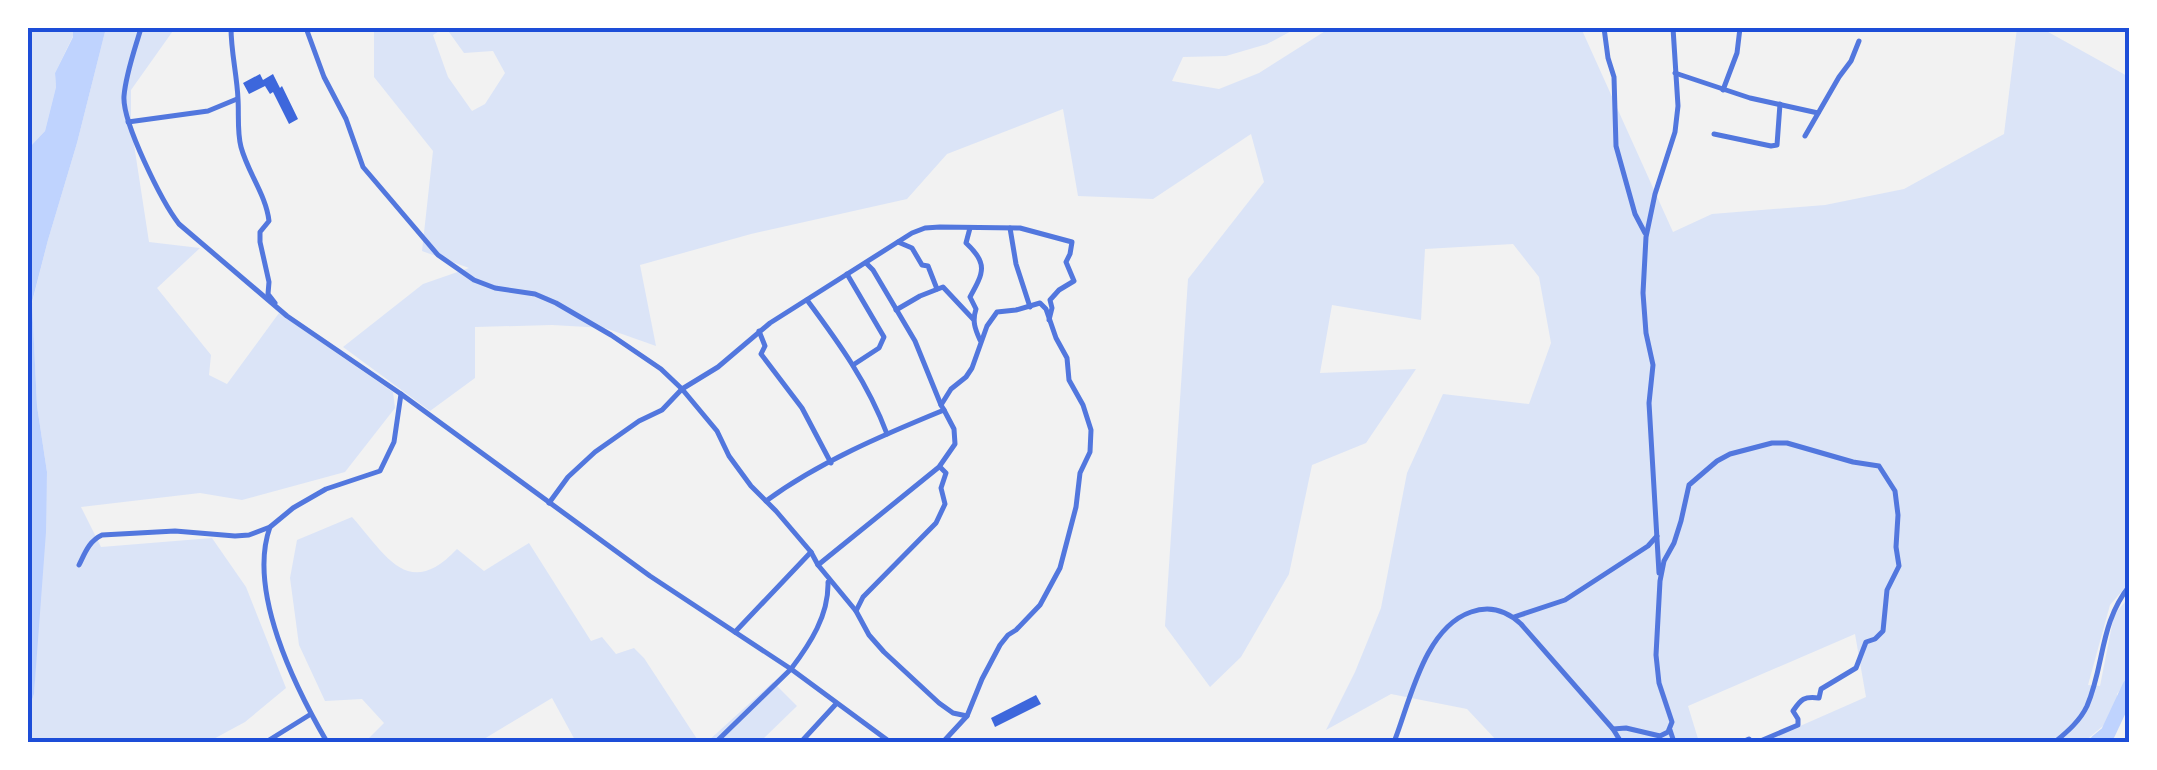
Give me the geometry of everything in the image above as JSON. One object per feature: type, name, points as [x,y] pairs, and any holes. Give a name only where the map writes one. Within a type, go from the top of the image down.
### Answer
[{"type":"street","points":[[141,28],[124,96],[128,122],[166,206],[179,224],[287,316],[890,742]]},
{"type":"street","points":[[231,28],[240,141],[252,177],[267,204],[269,221],[260,232],[260,242],[268,294],[287,316]]},
{"type":"street","points":[[306,28],[363,166],[438,255],[474,280],[495,288],[534,294],[556,304],[661,368],[717,431],[729,456],[811,552],[856,611],[869,635],[939,703],[967,716]]},
{"type":"street","points":[[1604,28],[1614,76],[1616,146],[1635,214],[1646,237]]},
{"type":"street","points":[[1660,581],[1649,403],[1653,364],[1643,293],[1646,237],[1675,132],[1678,106],[1673,28]]},
{"type":"street","points":[[1723,90],[1736,54],[1740,28]]},
{"type":"street","points":[[1806,136],[1859,41]]},
{"type":"street","points":[[1675,72],[1723,90],[1818,113]]},
{"type":"street","points":[[128,122],[208,111],[238,98]]},
{"type":"street","points":[[1714,134],[1777,145],[1780,104]]},
{"type":"street","points":[[548,503],[595,452],[662,410],[682,388],[718,366],[760,330],[925,228],[1020,228],[1072,242],[1066,262],[1074,281],[1050,300],[1050,323]]},
{"type":"street","points":[[970,228],[966,243],[979,256],[982,268],[970,296],[980,340]]},
{"type":"street","points":[[1010,228],[1016,264],[1030,307]]},
{"type":"street","points":[[898,242],[912,248],[922,265],[928,266],[938,289]]},
{"type":"street","points":[[818,566],[940,467],[954,444],[954,430],[915,341],[865,262]]},
{"type":"street","points":[[847,274],[884,338],[879,348],[853,365]]},
{"type":"street","points":[[896,310],[943,287],[973,318]]},
{"type":"street","points":[[806,299],[875,401],[886,434]]},
{"type":"street","points":[[766,502],[786,486],[942,408],[946,396],[972,368],[980,340],[997,312],[1040,303],[1046,309],[1067,358],[1069,380],[1091,430],[1090,452],[1080,473],[1076,507],[1060,568],[1040,605],[1000,646],[967,716],[944,742]]},
{"type":"street","points":[[760,330],[765,346],[762,354],[802,408],[831,463]]},
{"type":"street","points":[[79,565],[95,538],[109,533],[249,534],[270,527],[326,490],[380,470],[394,442],[401,394]]},
{"type":"street","points":[[1674,742],[1672,718],[1659,683],[1656,630],[1664,561],[1677,532],[1689,485],[1717,461],[1760,445],[1787,443],[1879,466],[1895,490],[1898,514],[1899,566],[1887,590],[1883,631],[1866,642],[1854,670],[1821,689],[1819,698],[1801,699],[1793,711],[1798,725],[1755,742],[1742,742]]},
{"type":"street","points":[[856,611],[864,597],[936,523],[945,504],[941,488],[946,473],[940,467]]},
{"type":"street","points":[[270,527],[262,558],[276,630],[311,714],[328,742]]},
{"type":"street","points":[[1514,617],[1564,600],[1648,546],[1657,536]]},
{"type":"street","points":[[735,632],[811,552]]},
{"type":"street","points":[[716,742],[791,670],[821,621],[827,604],[828,579]]},
{"type":"street","points":[[2055,742],[2086,708],[2107,626],[2130,585]]},
{"type":"street","points":[[1393,741],[1414,683],[1448,626],[1462,615],[1494,609],[1514,617],[1613,729],[1620,742]]},
{"type":"street","points":[[801,742],[836,704]]},
{"type":"street","points":[[266,742],[311,714]]},
{"type":"street","points":[[1613,729],[1660,736],[1670,730]]},
{"type":"shaded area","points":[[28,28],[73,28],[73,36],[55,73],[56,87],[45,131],[28,149]]},
{"type":"shaded area","points":[[106,28],[175,28],[131,90],[131,125],[149,242],[200,248],[157,288],[211,355],[209,375],[227,384],[279,313],[393,392],[395,408],[345,472],[242,500],[200,493],[81,507],[101,547],[212,538],[246,587],[286,688],[245,722],[208,742],[28,742],[47,472],[37,406],[32,303]]},
{"type":"shaded area","points":[[374,28],[444,28],[433,35],[448,77],[472,111],[485,104],[505,73],[493,51],[464,53],[446,28],[1297,28],[1267,44],[1226,56],[1183,57],[1172,81],[1219,89],[1259,73],[1330,28],[1581,28],[1673,232],[1712,214],[1825,205],[1904,189],[2004,134],[2017,28],[2041,28],[2129,77],[2129,583],[2110,605],[2088,685],[2100,686],[2114,615],[2129,597],[2129,678],[2103,726],[2084,742],[1764,742],[1866,697],[1855,634],[1688,706],[1699,742],[1498,742],[1467,709],[1391,694],[1326,730],[1381,608],[1407,473],[1443,394],[1529,404],[1551,343],[1539,277],[1513,244],[1425,249],[1421,320],[1332,305],[1320,373],[1416,369],[1366,443],[1312,465],[1289,574],[1241,657],[1210,687],[1165,626],[1188,279],[1264,182],[1251,134],[1153,199],[1078,196],[1063,109],[947,154],[907,199],[751,234],[640,265],[656,346],[605,328],[475,327],[475,378],[430,411],[343,347],[423,284],[469,268],[422,251],[433,151],[374,77]]},
{"type":"shaded area","points":[[352,517],[387,558],[411,572],[440,564],[457,549],[484,571],[529,543],[591,641],[602,637],[616,654],[634,648],[699,742],[576,742],[552,698],[479,742],[365,742],[384,723],[362,699],[325,701],[299,645],[290,578],[297,540]]},
{"type":"shaded area","points":[[773,682],[797,706],[760,742],[707,742]]},
{"type":"water","points":[[73,28],[106,28],[32,302],[37,406],[47,472],[34,694],[28,712],[28,149],[45,131],[56,87],[55,73],[73,37]]},
{"type":"building","points":[[260,74],[263,80],[273,74],[298,119],[289,124],[273,92],[270,94],[265,86],[249,94],[243,83]]},
{"type":"building","points":[[1036,695],[1041,704],[995,727],[991,718]]},
{"type":"waterway","points":[[2097,742],[2108,733],[2130,686]]}]
